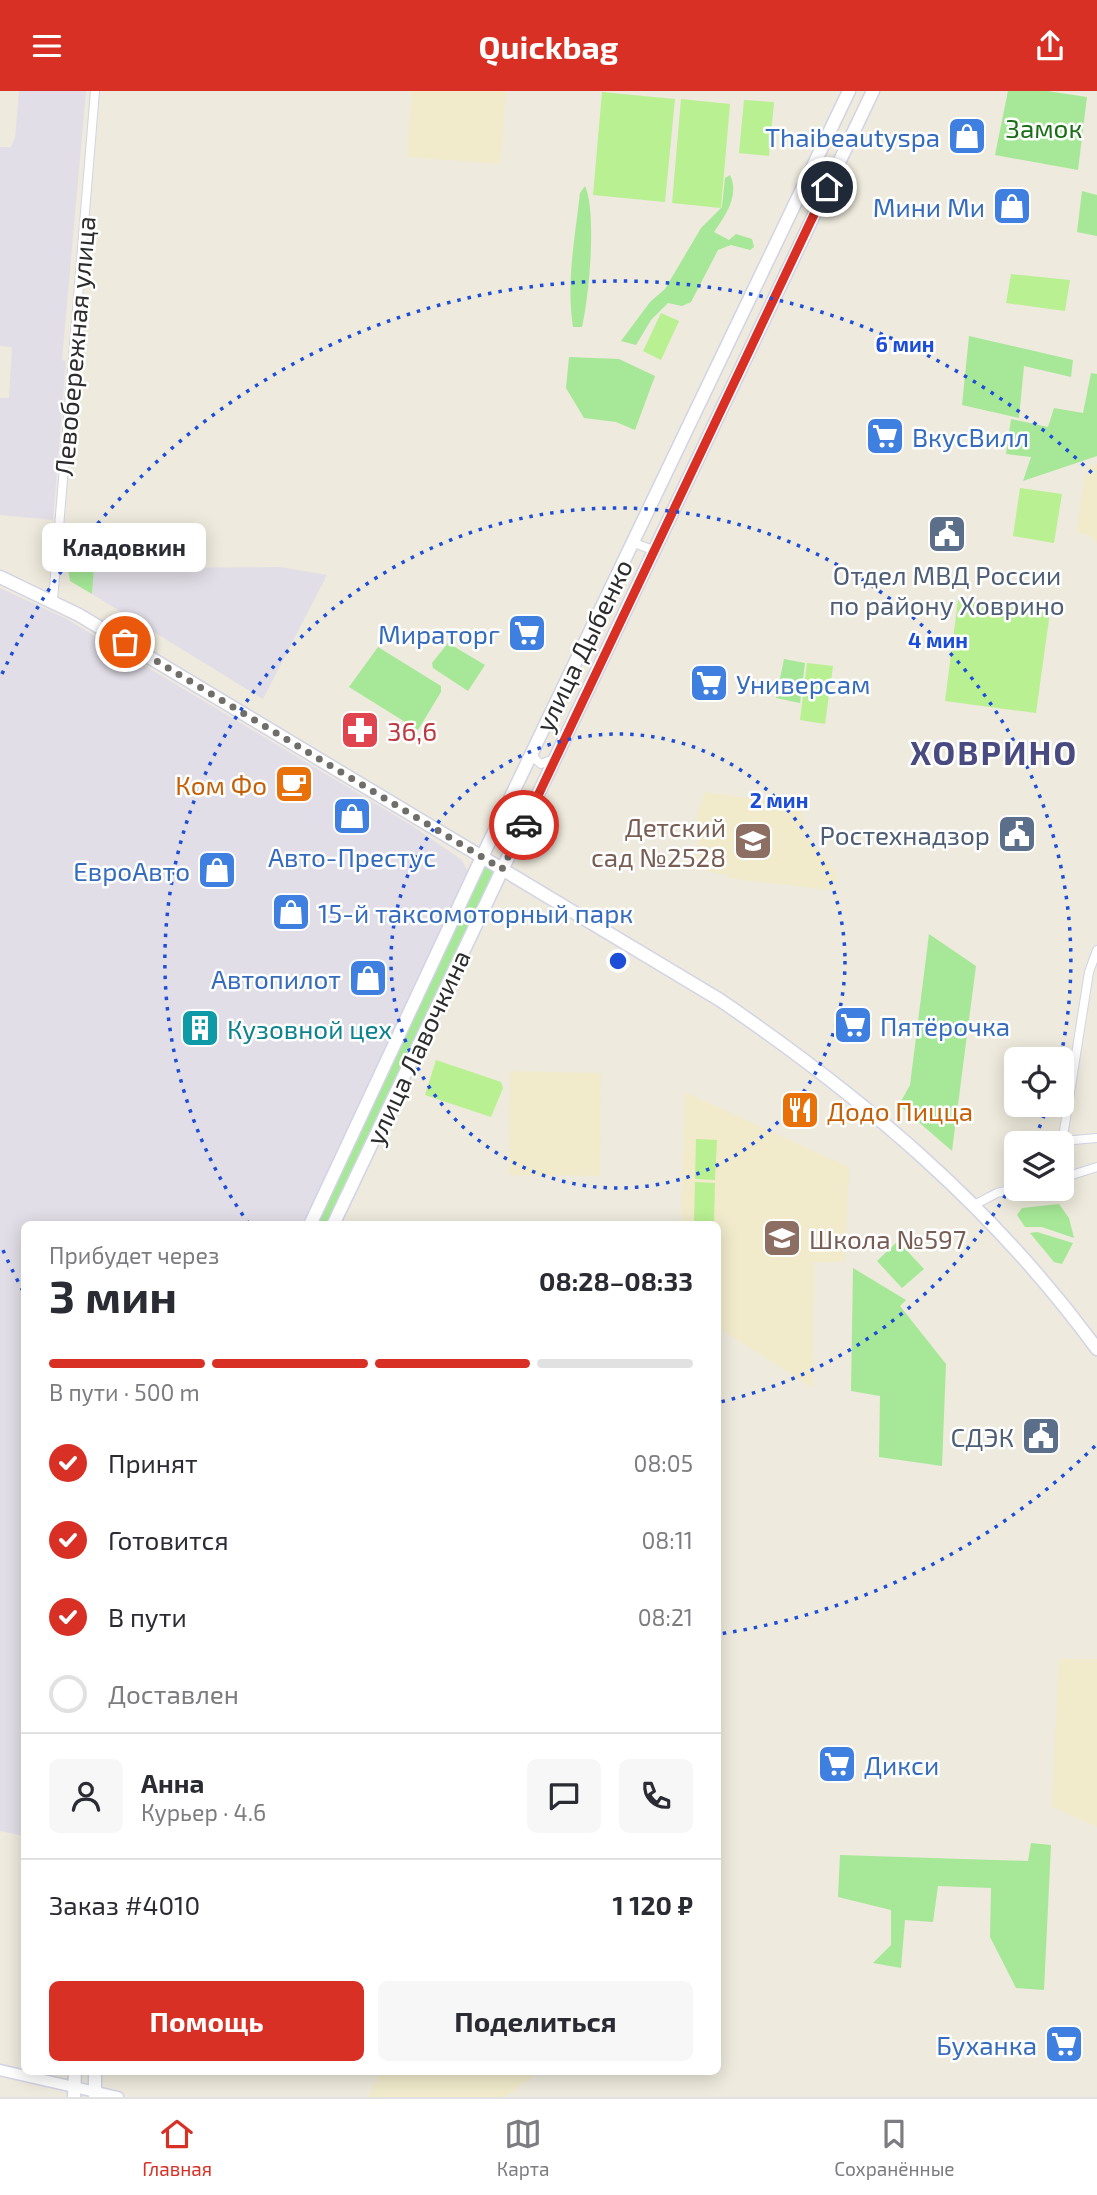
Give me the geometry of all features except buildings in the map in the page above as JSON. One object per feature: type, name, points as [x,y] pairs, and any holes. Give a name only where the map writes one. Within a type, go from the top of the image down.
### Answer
[{"type":"main road","name":"улица Дыбенко","points":[[482,857],[849,91]]},
{"type":"main road","name":"улица Дыбенко","points":[[502,869],[873,91]]},
{"type":"main road","points":[[0,577],[52,600],[482,857],[720,1000],[802,1057],[876,1115],[976,1204],[1050,1287],[1097,1349]]},
{"type":"main road","name":"улица Лавочкина","points":[[312,1221],[482,857]]},
{"type":"main road","name":"улица Лавочкина","points":[[335,1221],[502,869]]},
{"type":"main road","points":[[95,2075],[95,2094]]},
{"type":"street","name":"Левобережная улица","points":[[52,600],[95,91]]},
{"type":"street","name":"улица Дыбенко","points":[[632,542],[655,551]]},
{"type":"street","name":"улица Дыбенко","points":[[534,747],[533,755],[538,762],[546,765],[556,758]]},
{"type":"street","points":[[1064,1131],[1089,972],[1097,950]]},
{"type":"street","points":[[1074,1141],[1097,1138]]},
{"type":"street","points":[[1074,1174],[1097,1167]]},
{"type":"street","points":[[976,1204],[1004,1191]]},
{"type":"street","points":[[0,2070],[21,2074]]},
{"type":"street","points":[[25,2075],[75,2085],[95,2094],[118,2097]]},
{"type":"shaded area","points":[[19,91],[86,91],[62,360],[66,361],[53,520],[0,515],[0,398],[9,398],[12,347],[0,346],[0,147],[11,147],[15,138]]},
{"type":"shaded area","points":[[412,91],[506,91],[500,164],[407,157]]},
{"type":"shaded area","points":[[1097,464],[1097,544],[1090,536],[1077,533],[1077,529],[1086,468]]},
{"type":"shaded area","points":[[280,567],[327,575],[263,699],[92,594],[94,568]]},
{"type":"shaded area","points":[[0,588],[65,618],[411,825],[462,860],[468,872],[306,1221],[21,1221],[21,1835],[0,1831]]},
{"type":"shaded area","name":"Детский сад №2528","points":[[705,792],[801,806],[805,835],[835,871],[837,879],[828,890],[728,878],[728,875],[694,869],[698,840],[694,840],[697,814]]},
{"type":"shaded area","points":[[510,1071],[601,1073],[600,1176],[509,1175]]},
{"type":"shaded area","name":"Школа №597","points":[[685,1092],[849,1167],[845,1262],[814,1262],[813,1388],[721,1330],[721,1221],[681,1221]]},
{"type":"shaded area","points":[[1059,1659],[1097,1659],[1097,1827],[1052,1807]]},
{"type":"shaded area","points":[[379,2075],[535,2075],[505,2097],[368,2097]]},
{"type":"green space","name":"Замок","points":[[1008,91],[1047,91],[1087,97],[1078,170],[995,155]]},
{"type":"green space","points":[[602,92],[675,99],[665,202],[593,195]]},
{"type":"green space","points":[[681,99],[730,104],[721,208],[672,203]]},
{"type":"green space","points":[[744,100],[774,102],[769,156],[739,153]]},
{"type":"green space","points":[[730,175],[733,183],[732,198],[727,212],[714,232],[729,240],[736,234],[752,239],[754,247],[750,250],[731,245],[718,250],[691,302],[682,306],[668,303],[651,320],[636,345],[621,341],[650,302],[665,289],[701,228],[722,207],[725,178]]},
{"type":"green space","points":[[585,186],[591,215],[589,276],[582,327],[573,327],[570,293],[572,260],[580,193]]},
{"type":"green space","points":[[1082,191],[1097,195],[1097,236],[1077,232]]},
{"type":"green space","points":[[1011,274],[1070,280],[1065,311],[1006,303]]},
{"type":"green space","points":[[661,313],[679,321],[661,360],[643,351]]},
{"type":"green space","points":[[969,336],[1073,360],[1071,377],[1024,366],[1019,418],[962,405]]},
{"type":"green space","points":[[569,357],[619,359],[655,376],[635,430],[616,422],[584,418],[566,388]]},
{"type":"green space","points":[[1091,373],[1097,374],[1097,456],[1023,481],[1031,457],[1006,454],[1011,419],[1048,427],[1054,408],[1083,413]]},
{"type":"green space","points":[[1020,488],[1062,494],[1054,543],[1013,536]]},
{"type":"green space","points":[[67,563],[94,568],[92,594],[70,581]]},
{"type":"green space","points":[[958,600],[1050,612],[1036,713],[945,701]]},
{"type":"green space","points":[[448,643],[485,665],[468,691],[433,668],[432,663]]},
{"type":"green space","points":[[378,647],[441,686],[441,692],[418,730],[349,687]]},
{"type":"green space","points":[[784,659],[805,663],[800,703],[776,698]]},
{"type":"green space","points":[[807,663],[833,666],[825,724],[800,720]]},
{"type":"green space","points":[[482,857],[502,869],[335,1221],[312,1221]]},
{"type":"green space","points":[[929,934],[976,966],[952,1151],[899,1105],[910,1085]]},
{"type":"green space","points":[[436,1060],[501,1082],[503,1088],[491,1117],[425,1095]]},
{"type":"green space","points":[[696,1139],[717,1140],[715,1180],[695,1179]]},
{"type":"green space","points":[[695,1182],[715,1183],[714,1221],[694,1221]]},
{"type":"green space","points":[[1059,1204],[1069,1218],[1074,1238],[1042,1227],[1025,1227],[1017,1215],[1022,1208]]},
{"type":"green space","points":[[1037,1232],[1073,1243],[1062,1264],[1054,1262],[1030,1233]]},
{"type":"green space","points":[[898,1241],[924,1269],[902,1288],[877,1261]]},
{"type":"green space","points":[[853,1268],[906,1300],[900,1306],[946,1364],[942,1466],[879,1457],[880,1396],[851,1391]]},
{"type":"green space","points":[[1031,1843],[1051,1845],[1044,1990],[1016,1988],[990,1937],[991,1888],[938,1886],[933,1922],[905,1920],[901,1968],[873,1963],[891,1945],[891,1910],[838,1897],[840,1855],[1028,1861]]},
{"type":"way so far","points":[[125,642],[502,869],[524,825]]},
{"type":"place","name":"Thaibeautyspa","points":[[967,136]]},
{"type":"place","name":"Мини Ми","points":[[1012,206]]},
{"type":"place","name":"ВкусВилл","points":[[885,436]]},
{"type":"place","name":"Отдел МВД России по району Ховрино","points":[[947,534]]},
{"type":"place","name":"Мираторг","points":[[527,633]]},
{"type":"place","name":"Кладовкин","points":[[125,642]]},
{"type":"place","name":"Универсам","points":[[709,683]]},
{"type":"place","name":"36,6","points":[[360,730]]},
{"type":"place","name":"Ком Фо","points":[[294,784]]},
{"type":"place","name":"Авто-Престус","points":[[352,816]]},
{"type":"place","name":"Ростехнадзор","points":[[1017,834]]},
{"type":"place","name":"Детский сад №2528","points":[[753,841]]},
{"type":"place","name":"ЕвроАвто","points":[[217,870]]},
{"type":"place","name":"15-й таксомоторный парк","points":[[291,912]]},
{"type":"place","name":"Автопилот","points":[[368,978]]},
{"type":"place","name":"Пятёрочка","points":[[853,1025]]},
{"type":"place","name":"Кузовной цех","points":[[200,1028]]},
{"type":"place","name":"Додо Пицца","points":[[800,1110]]},
{"type":"place","name":"Школа №597","points":[[782,1238]]},
{"type":"place","name":"СДЭК","points":[[1041,1436]]},
{"type":"place","name":"Дикси","points":[[837,1764]]},
{"type":"place","name":"Буханка","points":[[1064,2044]]},
{"type":"district","name":"ХОВРИНО","points":[[994,752]]},
{"type":"route","points":[[524,825],[827,187]]}]
